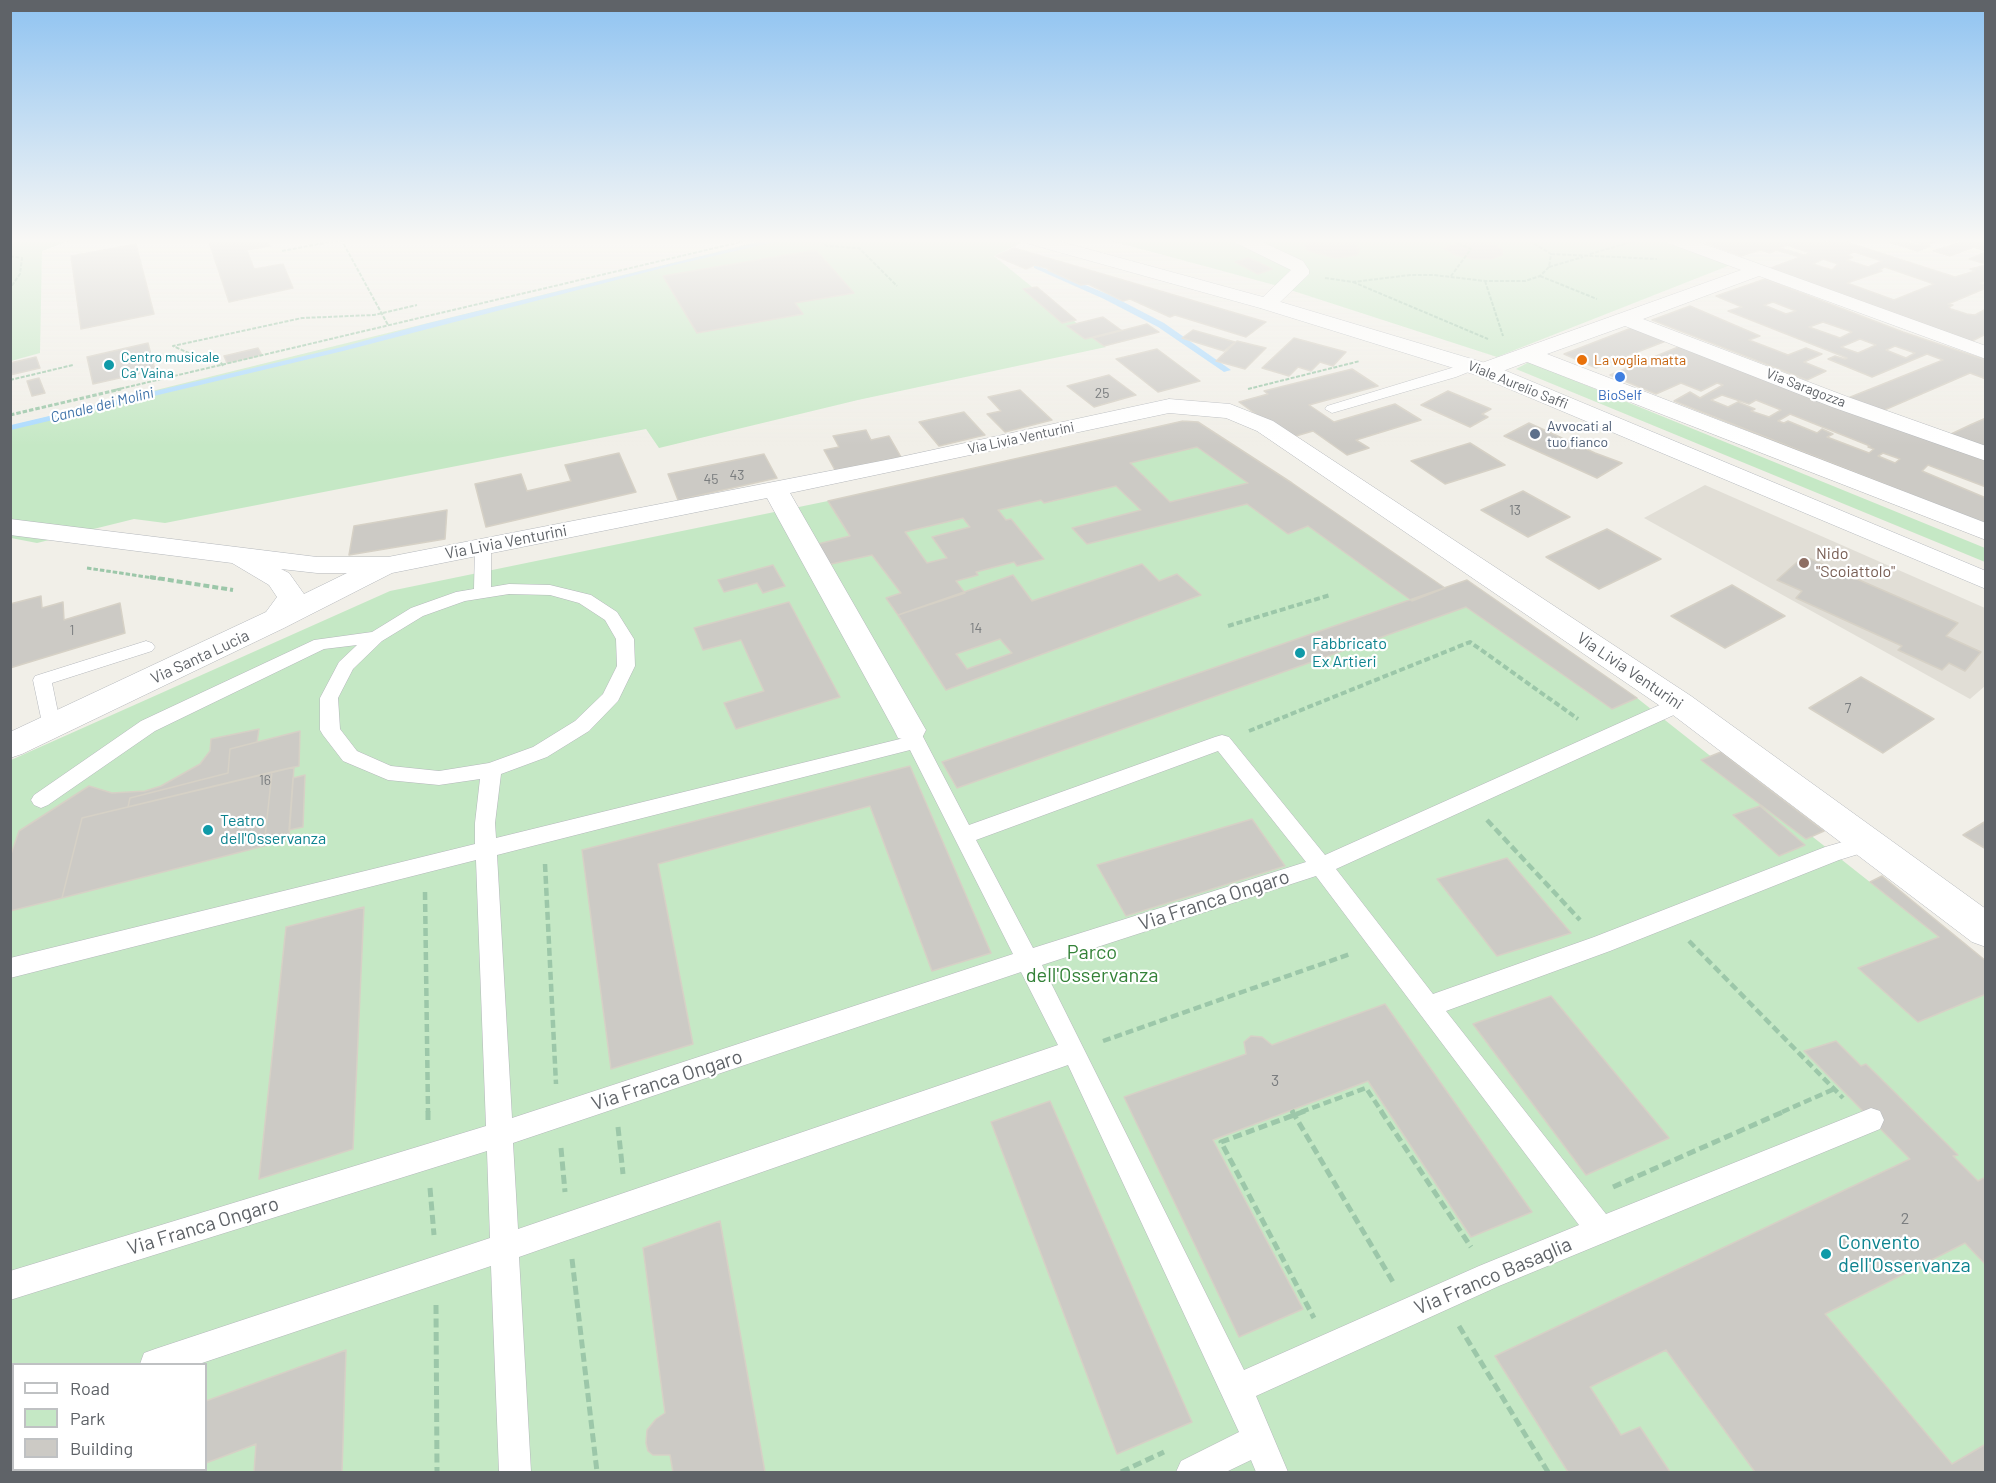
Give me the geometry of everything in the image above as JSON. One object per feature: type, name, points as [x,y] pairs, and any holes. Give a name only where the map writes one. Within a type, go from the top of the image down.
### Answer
[{"type":"street","name":"Viale Aurelio Saffi","points":[[1281,308],[1477,368],[1986,581]]},
{"type":"street","points":[[1477,368],[1530,355],[1658,308]]},
{"type":"street","points":[[1868,308],[1981,348]]},
{"type":"street","name":"Via Saragozza","points":[[1632,318],[1840,402],[1986,454]]},
{"type":"street","name":"Viale Aurelio Saffi","points":[[1530,355],[1986,532]]},
{"type":"street","name":"Via Livia Venturini","points":[[10,527],[317,565],[388,565],[775,489],[1170,406],[1230,411],[1268,426],[1680,704],[1986,931]]},
{"type":"street","points":[[775,489],[913,736]]},
{"type":"street","name":"Via Livia Venturini","points":[[235,554],[279,579],[292,598],[274,621]]},
{"type":"street","name":"Via Santa Lucia","points":[[10,746],[388,565]]},
{"type":"lane","points":[[1332,409],[1477,368]]},
{"type":"lane","points":[[482,593],[483,547]]},
{"type":"lane","points":[[509,589],[550,590],[585,599],[611,616],[625,639],[626,666],[611,697],[582,726],[540,752],[491,770],[439,778],[388,773],[350,756],[330,730],[329,699],[345,666],[376,637],[417,612],[462,596],[482,593],[509,589]]},
{"type":"lane","points":[[41,800],[148,726],[320,644],[376,637]]},
{"type":"lane","points":[[51,727],[42,680],[146,647]]},
{"type":"lane","name":"Via Franca Ongaro","points":[[10,1286],[558,1116],[1026,960],[1321,866],[1680,704]]},
{"type":"lane","points":[[10,968],[543,835],[913,736],[1074,1051],[1237,1389],[1272,1473]]},
{"type":"lane","points":[[963,836],[1222,742],[1321,866],[1600,1230]]},
{"type":"lane","points":[[491,770],[486,823],[498,1134],[515,1473]]},
{"type":"lane","points":[[1427,1007],[1602,944],[1833,853],[1867,843]]},
{"type":"lane","points":[[161,1363],[626,1207],[1074,1051]]},
{"type":"lane","name":"Via Franco Basaglia","points":[[1237,1389],[1489,1276],[1869,1121]]},
{"type":"lane","points":[[1192,1473],[1258,1440]]},
{"type":"path","points":[[378,308],[388,325]]},
{"type":"path","points":[[223,366],[218,358],[191,354],[173,346],[302,318],[381,313],[403,308]]},
{"type":"path","points":[[10,415],[459,308]]},
{"type":"path","points":[[1415,308],[1496,342]]},
{"type":"path","points":[[1494,308],[1503,336]]},
{"type":"path","points":[[1611,308],[1632,318]]},
{"type":"path","points":[[1241,390],[1363,361]]},
{"type":"path","points":[[10,380],[73,365]]},
{"type":"path","points":[[80,567],[239,591]]},
{"type":"path","points":[[1228,626],[1330,595]]},
{"type":"path","points":[[1222,742],[1470,642],[1606,738]]},
{"type":"path","points":[[1468,800],[1602,944]]},
{"type":"path","points":[[543,835],[558,1116],[597,1473]]},
{"type":"path","points":[[424,865],[428,1156],[436,1270],[437,1473]]},
{"type":"path","points":[[1667,919],[1869,1121]]},
{"type":"path","points":[[1074,1051],[1379,944]]},
{"type":"path","points":[[1330,1347],[1221,1142],[1293,1112],[1366,1088],[1489,1276]]},
{"type":"path","points":[[615,1097],[626,1207]]},
{"type":"path","points":[[1293,1112],[1410,1311]]},
{"type":"path","points":[[1442,1297],[1548,1473]]},
{"type":"shaded area","name":"Nido \"Scoiattolo\"","points":[[1705,485],[1985,608],[1985,686],[1970,699],[1644,518]]},
{"type":"green space","points":[[11,308],[41,308],[40,353],[11,361]]},
{"type":"green space","points":[[488,308],[1058,308],[1106,347],[858,400],[659,448],[646,429],[165,523],[134,519],[37,543],[11,538],[10,426]]},
{"type":"green space","points":[[1346,308],[1621,308],[1497,357]]},
{"type":"green space","points":[[1529,362],[1985,548],[1985,562],[1516,369]]},
{"type":"green space","name":"Parco dell'Osservanza","points":[[1183,421],[1198,422],[1445,588],[1467,580],[1637,698],[1985,973],[1985,1472],[11,1472],[11,760],[390,591],[828,501]]},
{"type":"water","points":[[489,308],[508,308],[343,351],[11,430],[11,425],[338,348]]},
{"type":"building","points":[[78,308],[153,308],[154,314],[81,329]]},
{"type":"building","points":[[682,308],[799,308],[803,314],[697,333]]},
{"type":"building","points":[[1045,308],[1062,308],[1076,320],[1062,323]]},
{"type":"building","points":[[1150,308],[1219,308],[1266,322],[1246,337],[1175,315],[1170,317]]},
{"type":"building","points":[[1684,308],[1695,308],[1760,336],[1749,340],[1788,355],[1806,348],[1822,354],[1804,362],[1826,371],[1807,380],[1652,320]]},
{"type":"building","points":[[1738,308],[1772,308],[1786,314],[1796,311],[1789,308],[1841,308],[1986,360],[1986,379],[1970,373],[1882,411],[1848,398],[1943,360],[1927,354],[1872,377],[1828,359],[1835,356],[1847,358],[1728,311]],"holes":[[[1823,322],[1852,332],[1840,338],[1809,327]],[[1860,339],[1876,345],[1858,353],[1841,347]],[[1895,346],[1915,353],[1906,358],[1886,350]]]},
{"type":"building","points":[[1882,308],[1950,308],[1975,315],[1986,309],[1986,334],[1972,341]]},
{"type":"building","points":[[1103,317],[1121,330],[1085,339],[1067,326]]},
{"type":"building","points":[[1147,324],[1159,332],[1104,346],[1093,338]]},
{"type":"building","points":[[1634,327],[1666,341],[1596,368],[1564,354]]},
{"type":"building","points":[[1193,330],[1235,342],[1224,351],[1182,338]]},
{"type":"building","points":[[1294,338],[1346,352],[1333,366],[1320,362],[1311,371],[1298,367],[1289,376],[1262,368]]},
{"type":"building","points":[[1237,341],[1266,348],[1245,369],[1216,361]]},
{"type":"building","points":[[148,343],[155,370],[93,384],[87,357]]},
{"type":"building","points":[[1683,345],[1986,461],[1986,487],[1928,465],[1922,471],[1986,498],[1986,524],[1674,401],[1690,392],[1700,398],[1723,385],[1717,383],[1701,391],[1681,383],[1656,394],[1610,375]],"holes":[[[1722,395],[1749,404],[1756,400],[1781,410],[1769,417],[1751,411],[1755,409],[1738,402],[1728,407],[1711,400]],[[1790,414],[1874,449],[1869,453],[1827,437],[1833,434],[1822,429],[1817,433],[1788,421],[1784,423],[1778,421]],[[1883,453],[1900,459],[1895,463],[1878,456]]]},
{"type":"building","points":[[258,348],[262,355],[227,363],[224,356]]},
{"type":"building","points":[[1157,349],[1200,381],[1158,392],[1116,359]]},
{"type":"building","points":[[36,357],[40,368],[10,375],[10,363]]},
{"type":"building","points":[[1352,369],[1378,386],[1309,405],[1334,422],[1395,404],[1421,420],[1356,440],[1369,448],[1347,455],[1313,431],[1289,438],[1239,402],[1268,394],[1264,391]]},
{"type":"building","points":[[1109,375],[1136,395],[1094,407],[1067,386]]},
{"type":"building","points":[[39,378],[45,393],[32,396],[27,381]]},
{"type":"building","points":[[1020,390],[1052,420],[1005,432],[987,414],[1001,411],[988,397]]},
{"type":"building","points":[[1448,391],[1491,409],[1482,414],[1488,417],[1470,427],[1421,405]]},
{"type":"building","points":[[964,412],[985,435],[939,446],[919,422]]},
{"type":"building","points":[[1986,418],[1986,449],[1947,436],[1970,425]]},
{"type":"building","points":[[1183,421],[1198,422],[1292,483],[1445,588],[1412,601],[1308,526],[1288,534],[1247,504],[1087,544],[1072,528],[1141,510],[1116,486],[1044,503],[1041,500],[998,510],[1006,520],[1011,519],[1044,559],[1017,566],[1014,562],[976,572],[978,575],[956,581],[965,593],[898,615],[886,598],[901,593],[872,555],[827,565],[814,545],[850,536],[828,501]],"holes":[[[1197,447],[1248,483],[1170,502],[1130,463]],[[963,518],[970,527],[932,537],[947,558],[927,563],[905,532]]]},
{"type":"building","points":[[1529,423],[1622,463],[1597,478],[1504,436]]},
{"type":"building","points":[[866,430],[871,440],[889,436],[901,457],[835,470],[824,450],[839,447],[833,436]]},
{"type":"building","points":[[1470,443],[1505,465],[1445,484],[1411,461]]},
{"type":"building","points":[[619,453],[636,492],[486,527],[475,484],[521,474],[527,491],[571,481],[565,465]]},
{"type":"building","points":[[764,454],[777,478],[678,500],[668,474]]},
{"type":"building","points":[[1523,491],[1570,517],[1528,537],[1481,510]]},
{"type":"building","points":[[447,510],[445,539],[349,555],[354,526]]},
{"type":"building","points":[[1607,529],[1661,559],[1599,589],[1546,557]]},
{"type":"building","points":[[1804,556],[1958,623],[1946,636],[1981,652],[1965,671],[1949,663],[1942,670],[1898,650],[1902,646],[1796,598],[1802,591],[1777,580]]},
{"type":"building","points":[[1142,564],[1159,581],[1177,574],[1201,595],[946,690],[898,615],[1013,575],[1032,601]],"holes":[[[1000,639],[1012,653],[967,669],[956,654]]]},
{"type":"building","points":[[773,565],[785,586],[763,593],[757,583],[724,592],[718,580]]},
{"type":"building","name":"Fabbricato Ex Artieri","points":[[1467,580],[1637,698],[1612,709],[1466,607],[957,788],[942,762]]},
{"type":"building","points":[[1732,585],[1785,616],[1725,648],[1671,616]]},
{"type":"building","points":[[41,596],[42,608],[63,602],[64,620],[120,603],[125,633],[10,668],[10,604]]},
{"type":"building","points":[[789,602],[840,697],[736,729],[724,703],[764,691],[741,640],[703,650],[694,628]]},
{"type":"building","points":[[1861,677],[1934,719],[1883,753],[1809,708]]},
{"type":"building","points":[[259,729],[257,742],[230,749],[228,773],[130,798],[128,807],[82,818],[62,898],[10,911],[10,857],[19,831],[89,786],[112,793],[145,791],[161,786],[200,764],[210,751],[211,739]]},
{"type":"building","points":[[300,731],[299,766],[128,807],[130,798],[228,773],[230,749]]},
{"type":"building","points":[[1721,752],[1824,831],[1806,839],[1701,760]]},
{"type":"building","points":[[910,766],[991,953],[932,971],[870,806],[658,864],[693,1044],[611,1069],[582,850]]},
{"type":"building","points":[[294,767],[289,839],[264,846],[272,772]]},
{"type":"building","points":[[272,772],[264,846],[62,898],[82,818]]},
{"type":"building","points":[[305,775],[303,827],[289,830],[293,778]]},
{"type":"building","points":[[1760,806],[1805,845],[1779,856],[1733,815]]},
{"type":"building","points":[[1252,819],[1285,866],[1126,916],[1097,865]]},
{"type":"building","points":[[1986,821],[1986,849],[1963,835]]},
{"type":"building","points":[[1507,858],[1571,933],[1497,956],[1437,879]]},
{"type":"building","points":[[1882,876],[1986,961],[1986,994],[1918,1022],[1858,968],[1939,937],[1870,882]]},
{"type":"building","points":[[364,907],[353,1149],[259,1179],[286,927]]},
{"type":"building","points":[[1551,996],[1669,1138],[1586,1175],[1473,1024]]},
{"type":"building","points":[[1385,1004],[1532,1212],[1471,1237],[1368,1081],[1213,1140],[1303,1309],[1239,1337],[1124,1097],[1246,1054],[1244,1042],[1251,1036],[1262,1037],[1272,1045]]},
{"type":"building","name":"Convento dell'Osservanza","points":[[1836,1041],[1861,1066],[1866,1064],[1958,1155],[1953,1156],[1978,1181],[1986,1177],[1986,1265],[1965,1243],[1825,1314],[1952,1464],[1986,1444],[1986,1472],[1755,1472],[1666,1350],[1590,1387],[1621,1435],[1640,1427],[1670,1472],[1568,1472],[1495,1356],[1910,1159],[1804,1051]]},
{"type":"building","points":[[1050,1101],[1192,1422],[1117,1454],[991,1122]]},
{"type":"building","points":[[720,1221],[765,1472],[673,1472],[670,1455],[653,1455],[648,1451],[646,1443],[647,1430],[656,1419],[665,1413],[643,1248]]},
{"type":"building","points":[[346,1350],[342,1472],[254,1472],[256,1444],[207,1463],[207,1401]]},
{"type":"building","points":[[13,1471],[184,1471],[180,1472],[10,1472]]},
{"type":"waterway","name":"Canale dei Molini","points":[[1129,308],[1161,325],[1227,370]]},
{"type":"place","name":"La voglia matta","points":[[1582,360]]},
{"type":"place","name":"Centro musicale Ca' Vaina","points":[[109,365]]},
{"type":"place","name":"BioSelf","points":[[1620,377]]},
{"type":"place","name":"Avvocati al tuo fianco","points":[[1535,434]]},
{"type":"place","name":"Nido \"Scoiattolo\"","points":[[1804,563]]},
{"type":"place","name":"Fabbricato Ex Artieri","points":[[1300,653]]},
{"type":"place","name":"Teatro dell'Osservanza","points":[[208,830]]},
{"type":"place","name":"Convento dell'Osservanza","points":[[1826,1254]]}]
